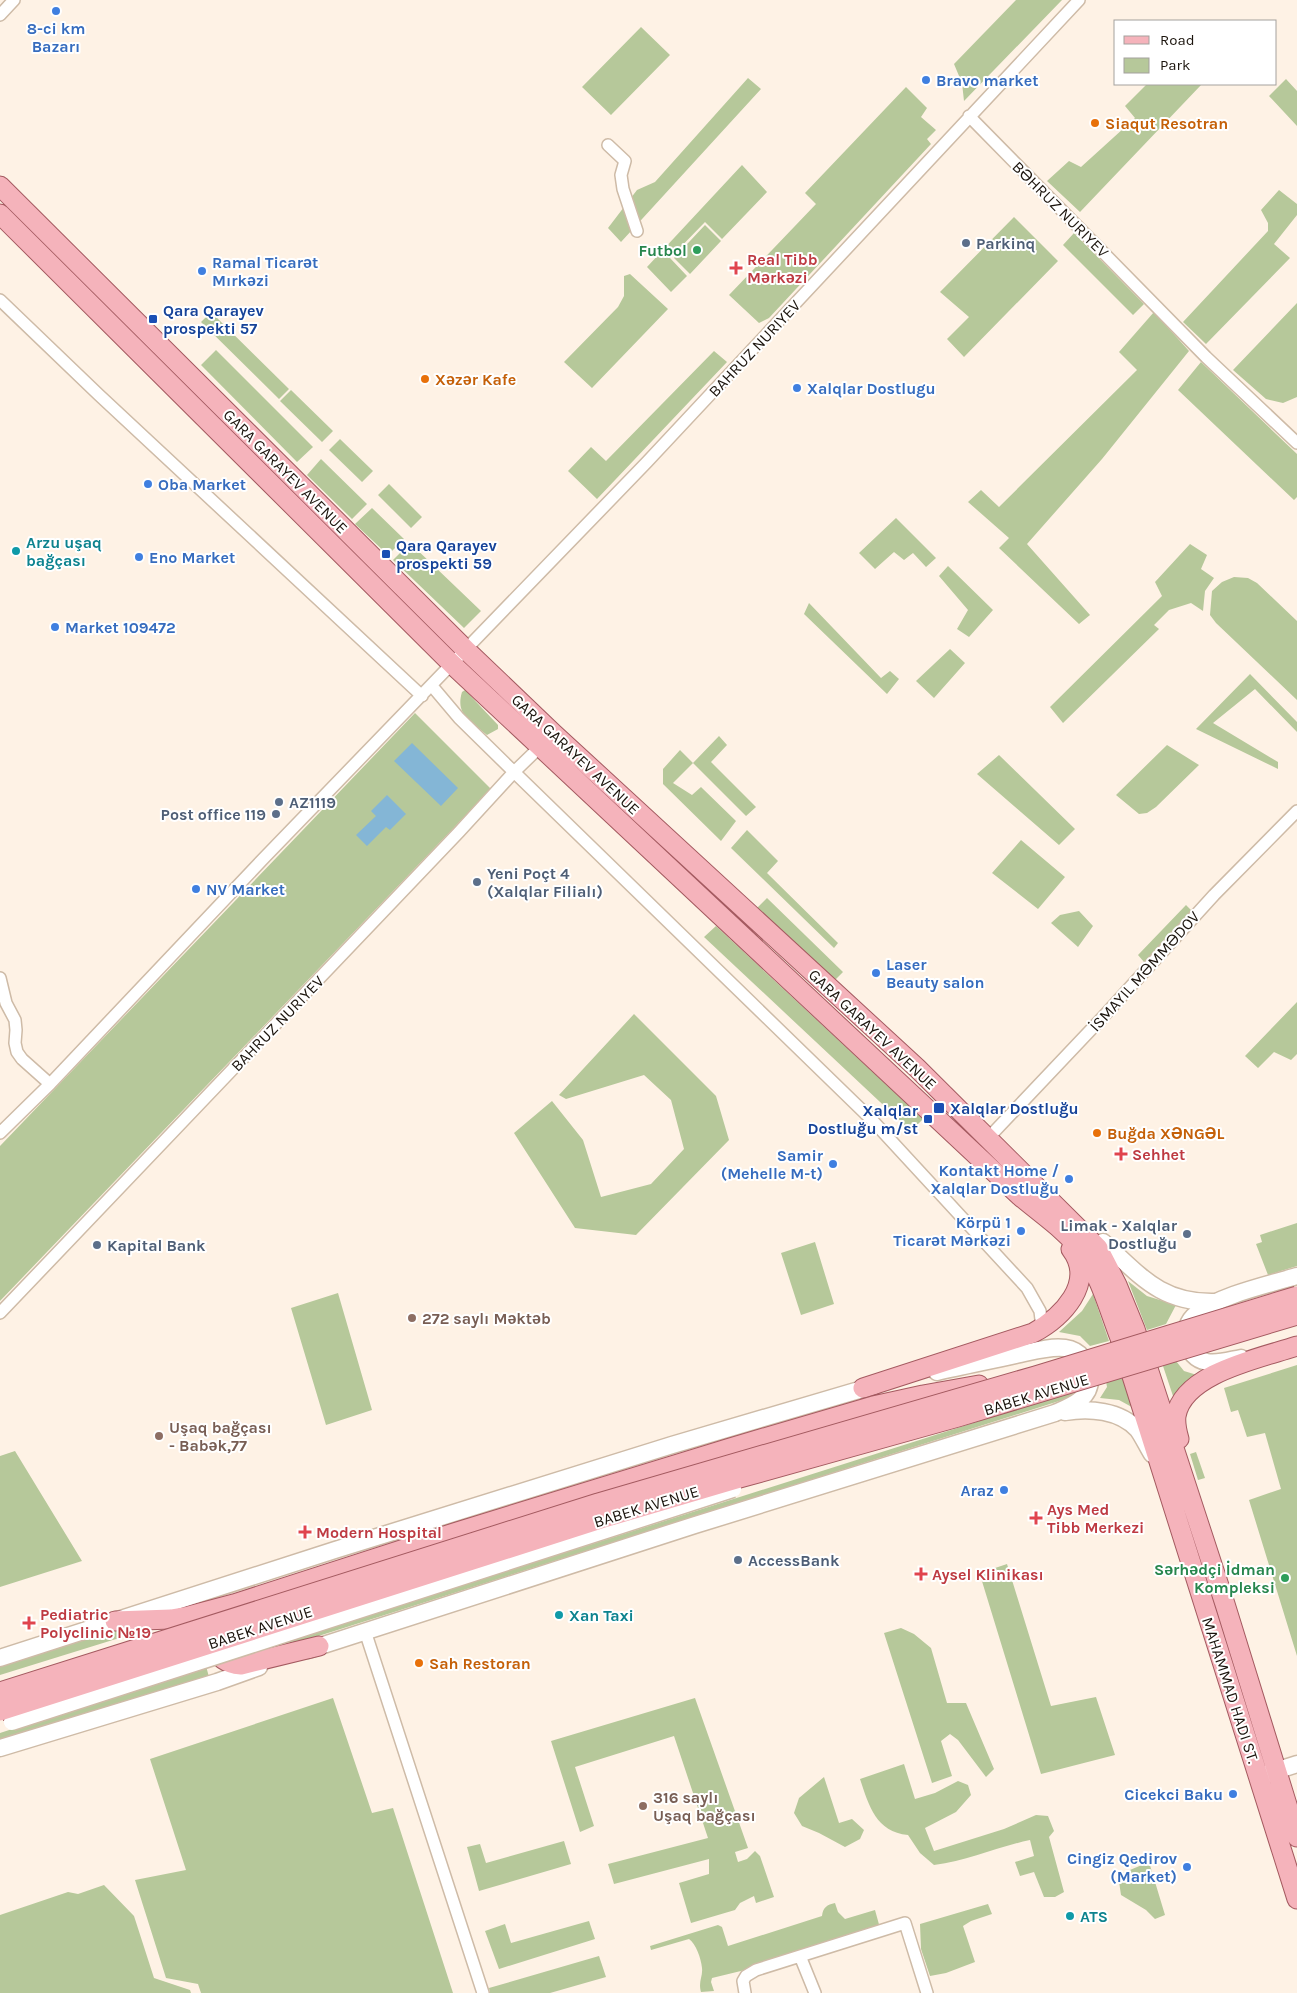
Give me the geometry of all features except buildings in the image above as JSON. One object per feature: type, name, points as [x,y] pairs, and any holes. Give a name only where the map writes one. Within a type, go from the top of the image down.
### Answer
[{"type":"main road","name":"GARA GARAYEV AVENUE","points":[[0,186],[466,650],[547,740],[1020,1196],[1072,1240],[1083,1253],[1127,1334]]},
{"type":"main road","name":"GARA GARAYEV AVENUE","points":[[0,214],[453,665],[547,740],[888,1041],[1098,1248],[1117,1285],[1127,1334]]},
{"type":"main road","points":[[1021,1172],[1063,1203],[1138,1274],[1162,1291],[1186,1300],[1216,1302]]},
{"type":"main road","points":[[0,1658],[483,1504],[863,1388],[1033,1333],[1060,1315],[1070,1302],[1080,1283],[1080,1267],[1072,1250],[1020,1196]]},
{"type":"main road","points":[[1103,1242],[1122,1278],[1179,1440],[1219,1566],[1225,1604]]},
{"type":"main road","points":[[1297,1276],[1216,1302],[1194,1315],[1186,1328],[1187,1345],[1198,1358],[1206,1362],[1226,1361],[1297,1346]]},
{"type":"main road","name":"BABEK AVENUE","points":[[4,1720],[604,1518],[958,1417],[1242,1322],[1297,1295]]},
{"type":"main road","name":"BABEK AVENUE","points":[[0,1692],[598,1503],[1035,1376],[1242,1322],[1297,1315]]},
{"type":"main road","points":[[1242,1322],[1297,1321]]},
{"type":"main road","name":"MAHAMMAD HADI ST.","points":[[1127,1334],[1152,1382],[1225,1604],[1268,1773],[1297,1898]]},
{"type":"main road","name":"MAHAMMAD HADI ST.","points":[[1127,1334],[1165,1481],[1268,1773],[1297,1837]]},
{"type":"main road","points":[[1179,1440],[1175,1418],[1186,1395],[1193,1387],[1215,1374],[1297,1346]]},
{"type":"main road","points":[[863,1388],[1038,1350],[1067,1348],[1080,1355],[1087,1363],[1090,1372],[1090,1382],[1083,1397],[1076,1404],[1055,1413]]},
{"type":"main road","points":[[115,1621],[171,1619],[189,1616],[234,1604],[457,1532],[730,1448],[873,1406],[923,1395],[1035,1376]]},
{"type":"main road","points":[[1055,1413],[1086,1409],[1116,1416],[1132,1425],[1138,1430],[1148,1446],[1165,1481]]},
{"type":"main road","name":"BABEK AVENUE","points":[[0,1748],[217,1682],[319,1646],[695,1524],[1055,1413]]},
{"type":"main road","points":[[234,1604],[216,1615],[209,1630],[214,1651],[228,1663],[241,1665],[319,1646]]},
{"type":"main road","points":[[1268,1773],[1297,1764]]},
{"type":"street","points":[[0,15],[14,0]]},
{"type":"street","name":"BAHRUZ NURIYEV","points":[[466,650],[749,354],[1079,0]]},
{"type":"street","name":"BƏHRUZ NURIYEV","points":[[969,116],[1206,357],[1297,443]]},
{"type":"street","points":[[608,145],[625,161],[621,175],[622,182],[637,231]]},
{"type":"street","points":[[0,300],[99,395],[422,696]]},
{"type":"street","points":[[0,1133],[50,1084],[263,859],[466,650]]},
{"type":"street","points":[[432,686],[459,718],[872,1120],[1027,1288],[1040,1311],[1042,1328]]},
{"type":"street","name":"BAHRUZ NURIYEV","points":[[0,1313],[514,772],[547,740]]},
{"type":"street","points":[[993,1133],[1096,1024],[1214,894],[1297,811]]},
{"type":"street","points":[[0,978],[6,1003],[15,1020],[17,1052],[22,1059],[50,1084]]},
{"type":"street","points":[[958,1109],[993,1133],[1063,1203]]},
{"type":"street","points":[[365,1631],[483,1993]]},
{"type":"street","points":[[745,1993],[743,1981],[746,1976],[756,1970],[905,1923],[927,1993]]},
{"type":"street","points":[[800,1956],[815,1993]]},
{"type":"green space","points":[[1016,0],[1062,0],[964,101],[962,83],[954,64]]},
{"type":"green space","points":[[641,27],[670,55],[611,115],[582,87]]},
{"type":"green space","points":[[748,78],[761,89],[621,242],[608,228],[637,190],[655,182]]},
{"type":"green space","points":[[1286,79],[1297,91],[1297,126],[1269,96]]},
{"type":"green space","points":[[1146,85],[1201,85],[1080,212],[1047,181],[1069,161],[1081,167],[1135,118],[1125,106]]},
{"type":"green space","points":[[906,87],[927,108],[921,117],[936,130],[927,139],[931,144],[769,318],[759,323],[729,295],[816,204],[805,193]]},
{"type":"green space","points":[[742,165],[767,192],[722,239],[705,222],[670,258],[687,276],[671,292],[647,267]]},
{"type":"green space","points":[[1279,190],[1297,204],[1297,215],[1274,244],[1290,258],[1206,344],[1183,322],[1268,231],[1268,223],[1261,210]]},
{"type":"green space","points":[[1014,217],[1058,261],[964,357],[947,339],[969,317],[940,292]]},
{"type":"green space","name":"Futbol","points":[[705,225],[721,241],[690,274],[674,258]]},
{"type":"green space","points":[[1074,233],[1144,304],[1133,315],[1063,245]]},
{"type":"green space","points":[[630,274],[668,309],[592,388],[564,362],[618,307],[624,296],[624,276]]},
{"type":"green space","points":[[1297,303],[1297,397],[1283,403],[1266,399],[1233,370]]},
{"type":"green space","points":[[211,312],[289,389],[279,399],[201,322]]},
{"type":"green space","points":[[1154,312],[1189,351],[1102,459],[1027,544],[1090,615],[1079,624],[999,548],[1009,538],[968,502],[981,490],[999,507],[1137,370],[1119,352]]},
{"type":"green space","points":[[216,350],[313,447],[297,462],[201,365]]},
{"type":"green space","points":[[714,351],[727,362],[597,499],[568,471],[591,447],[606,461]]},
{"type":"green space","points":[[1201,362],[1297,454],[1297,497],[1294,500],[1178,390]]},
{"type":"green space","points":[[291,390],[333,431],[322,442],[280,401]]},
{"type":"green space","points":[[340,439],[373,471],[362,482],[329,450]]},
{"type":"green space","points":[[321,459],[367,504],[352,519],[307,475]]},
{"type":"green space","points":[[389,484],[422,517],[411,528],[378,495]]},
{"type":"green space","points":[[372,508],[404,539],[388,555],[355,524]]},
{"type":"green space","points":[[896,518],[936,558],[926,567],[913,553],[904,560],[894,552],[875,569],[859,553]]},
{"type":"green space","points":[[410,543],[481,611],[464,628],[393,560]]},
{"type":"green space","points":[[1190,544],[1207,555],[1201,569],[1214,578],[1205,591],[1203,611],[1191,603],[1169,610],[1154,625],[1159,629],[1063,723],[1050,707],[1162,596],[1155,582]]},
{"type":"green space","points":[[948,566],[993,610],[969,637],[957,629],[968,610],[939,576]]},
{"type":"green space","points":[[1234,577],[1248,578],[1257,583],[1297,621],[1297,700],[1216,623],[1210,615],[1212,591],[1222,582]]},
{"type":"green space","points":[[809,603],[881,678],[890,671],[899,679],[887,694],[804,614]]},
{"type":"green space","points":[[950,649],[965,663],[934,698],[916,681]]},
{"type":"green space","points":[[1250,674],[1297,722],[1297,732],[1255,689],[1213,723],[1278,762],[1278,769],[1196,729]]},
{"type":"green space","points":[[465,690],[498,725],[498,729],[487,735],[466,717],[460,700],[462,692]]},
{"type":"green space","points":[[415,713],[491,789],[0,1301],[0,1146]]},
{"type":"green space","points":[[719,736],[727,745],[711,762],[756,807],[746,816],[693,763]]},
{"type":"green space","points":[[1167,745],[1199,765],[1156,807],[1147,813],[1139,814],[1116,795]]},
{"type":"green space","points":[[680,750],[693,763],[673,783],[692,795],[701,787],[736,821],[721,841],[663,784],[663,769]]},
{"type":"green space","points":[[999,755],[1075,829],[1059,845],[977,774]]},
{"type":"green space","points":[[747,830],[778,861],[767,873],[838,943],[834,948],[731,848]]},
{"type":"green space","points":[[1021,840],[1065,877],[1038,909],[992,873]]},
{"type":"green space","points":[[767,898],[843,972],[833,982],[757,908]]},
{"type":"green space","points":[[1186,905],[1193,912],[1144,962],[1138,955]]},
{"type":"green space","points":[[1079,911],[1093,926],[1078,947],[1051,923],[1060,915]]},
{"type":"green space","points":[[716,926],[923,1119],[911,1131],[704,937]]},
{"type":"green space","points":[[1297,1002],[1297,1054],[1291,1060],[1274,1052],[1258,1068],[1245,1056]]},
{"type":"green space","points":[[634,1014],[716,1096],[729,1140],[636,1235],[575,1228],[514,1133],[552,1101],[583,1140],[601,1197],[651,1184],[684,1149],[671,1100],[644,1075],[566,1099],[559,1095]]},
{"type":"green space","points":[[1297,1223],[1297,1266],[1268,1275],[1256,1244],[1262,1242],[1260,1235]]},
{"type":"green space","points":[[815,1242],[834,1304],[801,1315],[781,1253]]},
{"type":"green space","points":[[1128,1281],[1147,1296],[1176,1305],[1166,1324],[1147,1330]]},
{"type":"green space","points":[[338,1293],[372,1410],[326,1425],[291,1308]]},
{"type":"green space","points":[[1093,1294],[1109,1341],[1090,1346],[1080,1336],[1059,1332],[1082,1311]]},
{"type":"green space","points":[[1176,1361],[1184,1371],[1197,1375],[1175,1402],[1163,1366]]},
{"type":"green space","name":"Sərhədçi İdman Kompleksi","points":[[1297,1365],[1297,1656],[1249,1500],[1281,1489],[1265,1433],[1247,1437],[1238,1410],[1231,1412],[1224,1388]]},
{"type":"green space","points":[[1126,1376],[1139,1411],[1119,1400],[1100,1398],[1107,1387],[1106,1381]]},
{"type":"green space","points":[[1080,1389],[1078,1395],[287,1646],[233,1658]]},
{"type":"green space","points":[[15,1451],[82,1561],[0,1587],[0,1456]]},
{"type":"green space","points":[[1196,1452],[1205,1478],[1198,1480],[1190,1454]]},
{"type":"green space","points":[[1007,1564],[1051,1706],[1096,1697],[1115,1755],[1041,1774],[981,1578],[989,1570]]},
{"type":"green space","points":[[901,1628],[914,1634],[931,1648],[947,1703],[966,1703],[994,1769],[986,1777],[958,1740],[950,1734],[941,1741],[952,1776],[932,1783],[884,1633]]},
{"type":"green space","points":[[112,1629],[145,1630],[0,1675],[0,1665]]},
{"type":"green space","points":[[206,1666],[209,1677],[0,1740],[0,1733]]},
{"type":"green space","points":[[333,1698],[372,1813],[393,1808],[453,1993],[201,1993],[198,1984],[166,1978],[135,1880],[186,1870],[150,1759]]},
{"type":"green space","points":[[695,1698],[748,1848],[735,1852],[738,1862],[747,1859],[755,1851],[760,1856],[774,1897],[756,1903],[754,1896],[740,1903],[735,1910],[691,1923],[679,1883],[709,1874],[709,1859],[614,1884],[608,1864],[708,1838],[674,1736],[575,1767],[594,1826],[580,1832],[551,1741]]},
{"type":"green space","points":[[904,1764],[915,1799],[935,1793],[958,1781],[968,1785],[971,1795],[956,1812],[925,1828],[934,1851],[1004,1829],[1036,1815],[1048,1816],[1054,1831],[1049,1837],[1064,1892],[1055,1897],[1044,1897],[1034,1872],[1020,1876],[1015,1862],[1034,1856],[1030,1840],[934,1865],[920,1853],[908,1835],[888,1829],[875,1816],[860,1779]]},
{"type":"green space","points":[[824,1777],[839,1823],[852,1819],[864,1830],[860,1839],[845,1847],[802,1826],[794,1813],[799,1798]]},
{"type":"green space","points":[[564,1841],[571,1864],[479,1891],[467,1847],[480,1844],[486,1863]]},
{"type":"green space","points":[[1149,1862],[1165,1915],[1155,1919],[1146,1910],[1121,1895],[1118,1875]]},
{"type":"green space","points":[[104,1885],[134,1916],[154,1978],[190,1990],[191,1993],[0,1993],[0,1915],[68,1892],[78,1894]]},
{"type":"green space","points":[[835,1903],[838,1912],[845,1919],[875,1910],[880,1928],[745,1970],[712,1978],[711,1982],[714,1991],[701,1992],[701,1960],[692,1941],[689,1939],[651,1950],[650,1946],[718,1925],[722,1927],[728,1946],[822,1916],[823,1910],[826,1907]]},
{"type":"green space","points":[[988,1904],[992,1914],[971,1921],[963,1926],[975,1962],[946,1973],[930,1976],[921,1949],[920,1924]]},
{"type":"green space","points":[[589,1921],[595,1939],[499,1969],[485,1931],[505,1924],[511,1943]]},
{"type":"green space","points":[[599,1956],[606,1977],[550,1993],[490,1993],[489,1988]]},
{"type":"water","points":[[412,743],[458,788],[441,806],[394,761]]},
{"type":"water","points":[[387,795],[406,814],[390,830],[386,827],[367,846],[356,835],[376,816],[371,811]]},
{"type":"place","name":"8-ci km Bazarı","points":[[56,11]]},
{"type":"place","name":"Bravo market","points":[[926,80]]},
{"type":"place","name":"Siaqut Resotran","points":[[1095,123]]},
{"type":"place","name":"Parkinq","points":[[966,243]]},
{"type":"place","name":"Futbol","points":[[697,250]]},
{"type":"place","name":"Real Tibb Mərkəzi","points":[[736,268]]},
{"type":"place","name":"Ramal Ticarət Mırkəzi","points":[[202,271]]},
{"type":"place","name":"Qara Qarayev prospekti 57","points":[[153,319]]},
{"type":"place","name":"Xəzər Kafe","points":[[425,379]]},
{"type":"place","name":"Xalqlar Dostlugu","points":[[797,388]]},
{"type":"place","name":"Oba Market","points":[[148,484]]},
{"type":"place","name":"Arzu uşaq bağçası","points":[[16,551]]},
{"type":"place","name":"Qara Qarayev prospekti 59","points":[[386,554]]},
{"type":"place","name":"Eno Market","points":[[139,557]]},
{"type":"place","name":"Market 109472","points":[[55,627]]},
{"type":"place","name":"AZ1119","points":[[279,802]]},
{"type":"place","name":"Post office 119","points":[[276,814]]},
{"type":"place","name":"Yeni Poçt 4 (Xalqlar Filialı)","points":[[477,882]]},
{"type":"place","name":"NV Market","points":[[196,889]]},
{"type":"place","name":"Laser Beauty salon","points":[[876,973]]},
{"type":"place","name":"Xalqlar Dostluğu","points":[[939,1108]]},
{"type":"place","name":"Xalqlar Dostluğu m/st","points":[[928,1119]]},
{"type":"place","name":"Buğda XƏNGƏL","points":[[1097,1133]]},
{"type":"place","name":"Sehhet","points":[[1121,1154]]},
{"type":"place","name":"Samir (Mehelle M-t)","points":[[833,1164]]},
{"type":"place","name":"Kontakt Home / Xalqlar Dostluğu","points":[[1069,1179]]},
{"type":"place","name":"Körpü 1 Ticarət Mərkəzi","points":[[1021,1231]]},
{"type":"place","name":"Limak - Xalqlar Dostluğu","points":[[1187,1234]]},
{"type":"place","name":"Kapital Bank","points":[[97,1245]]},
{"type":"place","name":"272 saylı Məktəb","points":[[412,1318]]},
{"type":"place","name":"Uşaq bağçası - Babək,77","points":[[159,1436]]},
{"type":"place","name":"Araz","points":[[1004,1490]]},
{"type":"place","name":"Ays Med Tibb Merkezi","points":[[1036,1518]]},
{"type":"place","name":"Modern Hospital","points":[[305,1532]]},
{"type":"place","name":"AccessBank","points":[[738,1560]]},
{"type":"place","name":"Aysel Klinikası","points":[[921,1574]]},
{"type":"place","name":"Sərhədçi İdman Kompleksi","points":[[1285,1578]]},
{"type":"place","name":"Xan Taxi","points":[[559,1615]]},
{"type":"place","name":"Pediatric Polyclinic №19","points":[[29,1623]]},
{"type":"place","name":"Sah Restoran","points":[[419,1663]]},
{"type":"place","name":"Cicekci Baku","points":[[1233,1794]]},
{"type":"place","name":"316 saylı Uşaq bağçası","points":[[643,1806]]},
{"type":"place","name":"Cingiz Qedirov (Market)","points":[[1187,1867]]},
{"type":"place","name":"ATS","points":[[1070,1916]]}]
